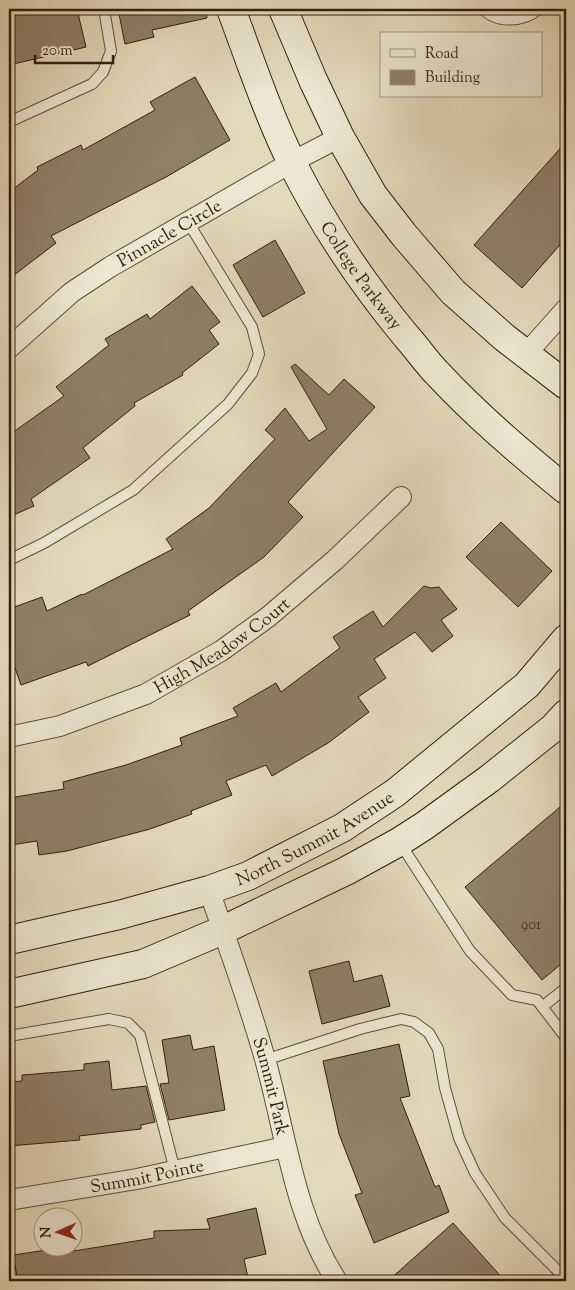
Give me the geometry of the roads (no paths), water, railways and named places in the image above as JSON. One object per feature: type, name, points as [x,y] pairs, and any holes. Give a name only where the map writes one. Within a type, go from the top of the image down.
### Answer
[{"type":"main road","name":"College Parkway","points":[[231,9],[266,103],[292,162],[313,203],[381,306],[437,373],[508,442],[566,490]]},
{"type":"main road","points":[[283,9],[340,137],[373,195],[404,235],[453,292],[566,385]]},
{"type":"main road","name":"North Summit Avenue","points":[[9,940],[119,915],[209,890],[248,876],[342,828],[394,793],[527,685],[566,639]]},
{"type":"main road","points":[[9,994],[142,964],[223,930],[346,872],[399,842],[489,779],[553,728],[566,714]]},
{"type":"street","name":"Pinnacle Circle","points":[[9,348],[72,292],[110,267],[292,162],[340,137]]},
{"type":"street","points":[[526,354],[566,308]]},
{"type":"street","name":"High Meadow Court","points":[[9,737],[60,726],[146,694],[221,651],[268,617],[336,560],[401,497]]},
{"type":"street","name":"Summit Park","points":[[209,890],[265,1060],[285,1147],[312,1232],[329,1268],[338,1281]]},
{"type":"street","name":"Summit Pointe","points":[[9,1200],[137,1179],[285,1147]]},
{"type":"lane","points":[[9,122],[92,84],[103,72],[112,51],[104,9]]},
{"type":"lane","points":[[482,9],[501,20],[522,18],[539,9]]},
{"type":"lane","points":[[9,560],[44,543],[133,490],[228,404],[252,373],[259,354],[252,328],[188,222]]},
{"type":"lane","points":[[399,842],[470,951],[512,995],[537,1000],[566,1038]]},
{"type":"lane","points":[[542,1007],[566,988]]},
{"type":"lane","points":[[9,1036],[109,1019],[128,1023],[140,1035],[174,1171]]},
{"type":"lane","points":[[265,1060],[360,1029],[401,1019],[414,1022],[429,1033],[438,1049],[445,1088],[459,1138],[474,1173],[505,1218],[566,1279]]}]
